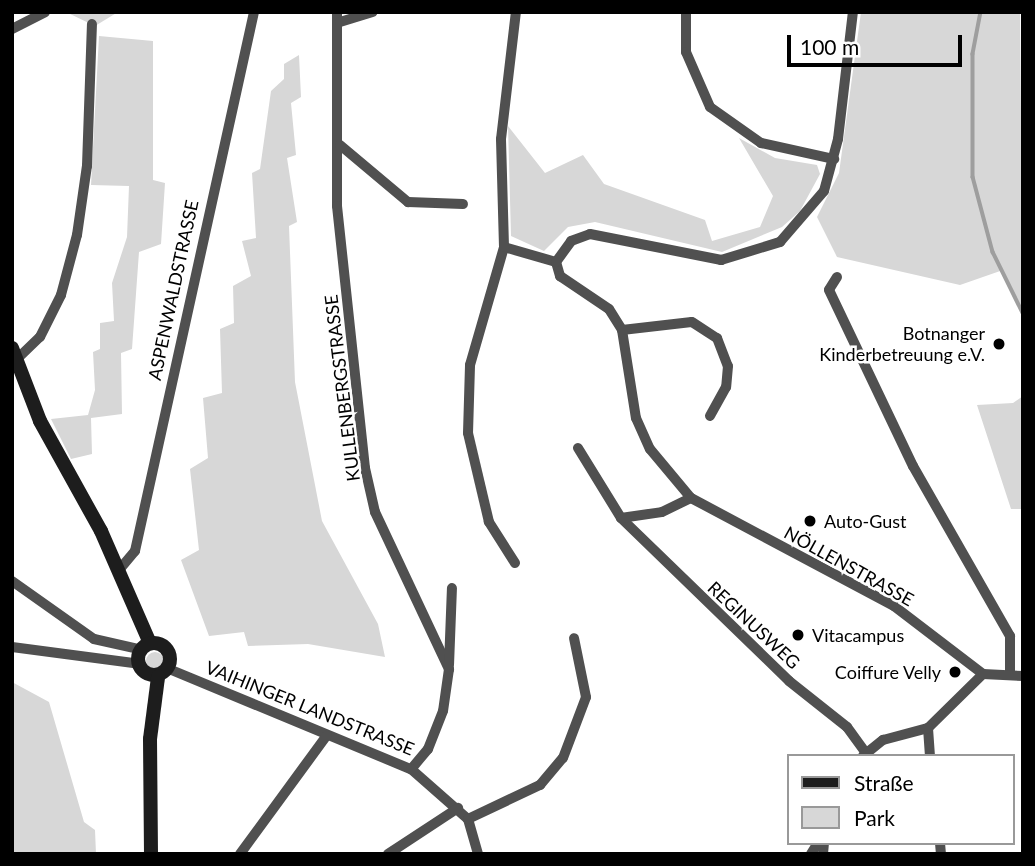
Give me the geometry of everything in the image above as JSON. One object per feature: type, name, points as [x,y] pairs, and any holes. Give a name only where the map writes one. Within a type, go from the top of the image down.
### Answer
[{"type":"street","points":[[12,29],[45,12]]},
{"type":"street","name":"ASPENWALDSTRASSE","points":[[119,570],[135,551],[254,12]]},
{"type":"street","name":"KULLENBERGSTRASSE","points":[[373,12],[339,17],[340,145],[337,206],[365,468],[375,512],[449,669]]},
{"type":"street","points":[[515,564],[489,522],[468,433],[470,365],[504,247],[500,151],[516,12]]},
{"type":"street","points":[[686,12],[687,52],[710,107],[761,143],[834,159]]},
{"type":"street","points":[[504,247],[556,262],[571,241],[590,233],[691,257],[750,255],[780,242],[808,215],[834,159],[853,12]]},
{"type":"street","points":[[14,353],[40,337],[61,295],[77,235],[88,154],[92,24]]},
{"type":"street","points":[[340,145],[408,202],[463,204]]},
{"type":"street","name":"NÖLLENSTRASSE","points":[[556,262],[560,276],[609,309],[622,330],[636,418],[650,449],[691,498],[894,606],[983,674]]},
{"type":"street","points":[[837,278],[828,290],[913,466],[1010,636],[1010,673]]},
{"type":"street","points":[[622,330],[692,322],[717,338],[728,366],[726,387],[710,416]]},
{"type":"street","name":"VAIHINGER LANDSTRASSE","points":[[14,353],[40,421],[119,570],[143,651],[163,673],[411,769],[458,808],[468,820],[478,854]]},
{"type":"street","points":[[578,448],[621,518],[662,512],[691,498]]},
{"type":"street","name":"REGINUSWEG","points":[[621,518],[789,681],[846,727],[864,754]]},
{"type":"street","points":[[12,581],[107,651],[143,651]]},
{"type":"street","points":[[411,769],[428,749],[443,710],[449,669],[452,588]]},
{"type":"street","points":[[468,820],[540,785],[563,758],[586,697],[574,638]]},
{"type":"street","points":[[12,647],[143,651]]},
{"type":"street","name":"VAIHINGER LANDSTRASSE","points":[[143,651],[167,653],[163,673]]},
{"type":"street","points":[[151,854],[150,739],[163,673]]},
{"type":"street","points":[[864,754],[928,728],[983,674],[1010,673],[1023,676]]},
{"type":"street","points":[[928,728],[930,754]]},
{"type":"street","points":[[240,854],[327,735]]},
{"type":"street","points":[[388,854],[458,808]]},
{"type":"green space","points":[[66,12],[118,12],[95,26]]},
{"type":"green space","points":[[861,12],[1020,12],[1023,314],[1003,270],[960,285],[837,257],[817,217],[839,173]]},
{"type":"green space","points":[[99,36],[153,41],[153,180],[165,183],[161,244],[139,252],[132,349],[121,353],[122,414],[91,418],[92,454],[71,459],[51,419],[88,415],[95,390],[93,352],[100,349],[100,323],[114,321],[112,283],[127,237],[129,186],[91,185]]},
{"type":"green space","points":[[299,55],[301,97],[291,103],[296,155],[287,158],[297,222],[289,226],[295,382],[322,521],[378,624],[385,657],[308,644],[248,646],[244,632],[209,636],[181,560],[199,550],[190,469],[208,458],[203,398],[222,393],[220,329],[234,323],[233,286],[251,276],[242,241],[256,238],[252,173],[260,169],[271,91],[284,79],[284,64]]},
{"type":"green space","points":[[508,126],[545,173],[583,155],[604,184],[705,220],[712,241],[760,227],[773,196],[739,138],[775,158],[817,165],[820,174],[800,211],[782,227],[722,252],[595,222],[568,227],[544,251],[511,236]]},
{"type":"green space","points":[[1023,396],[1023,509],[1011,509],[977,405],[1013,403]]},
{"type":"green space","points":[[151,652],[159,652],[164,661],[162,668],[151,670],[146,665],[146,657]]},
{"type":"green space","points":[[12,682],[49,702],[84,822],[95,830],[96,854],[12,854]]},
{"type":"waterway","points":[[981,12],[973,54],[973,177],[993,252],[1023,313]]},
{"type":"place","name":"Botnanger Kinderbetreuung e.V.","points":[[999,344]]},
{"type":"place","name":"Auto-Gust","points":[[810,521]]},
{"type":"place","name":"Vitacampus","points":[[798,635]]},
{"type":"place","name":"Coiffure Velly","points":[[955,672]]}]
